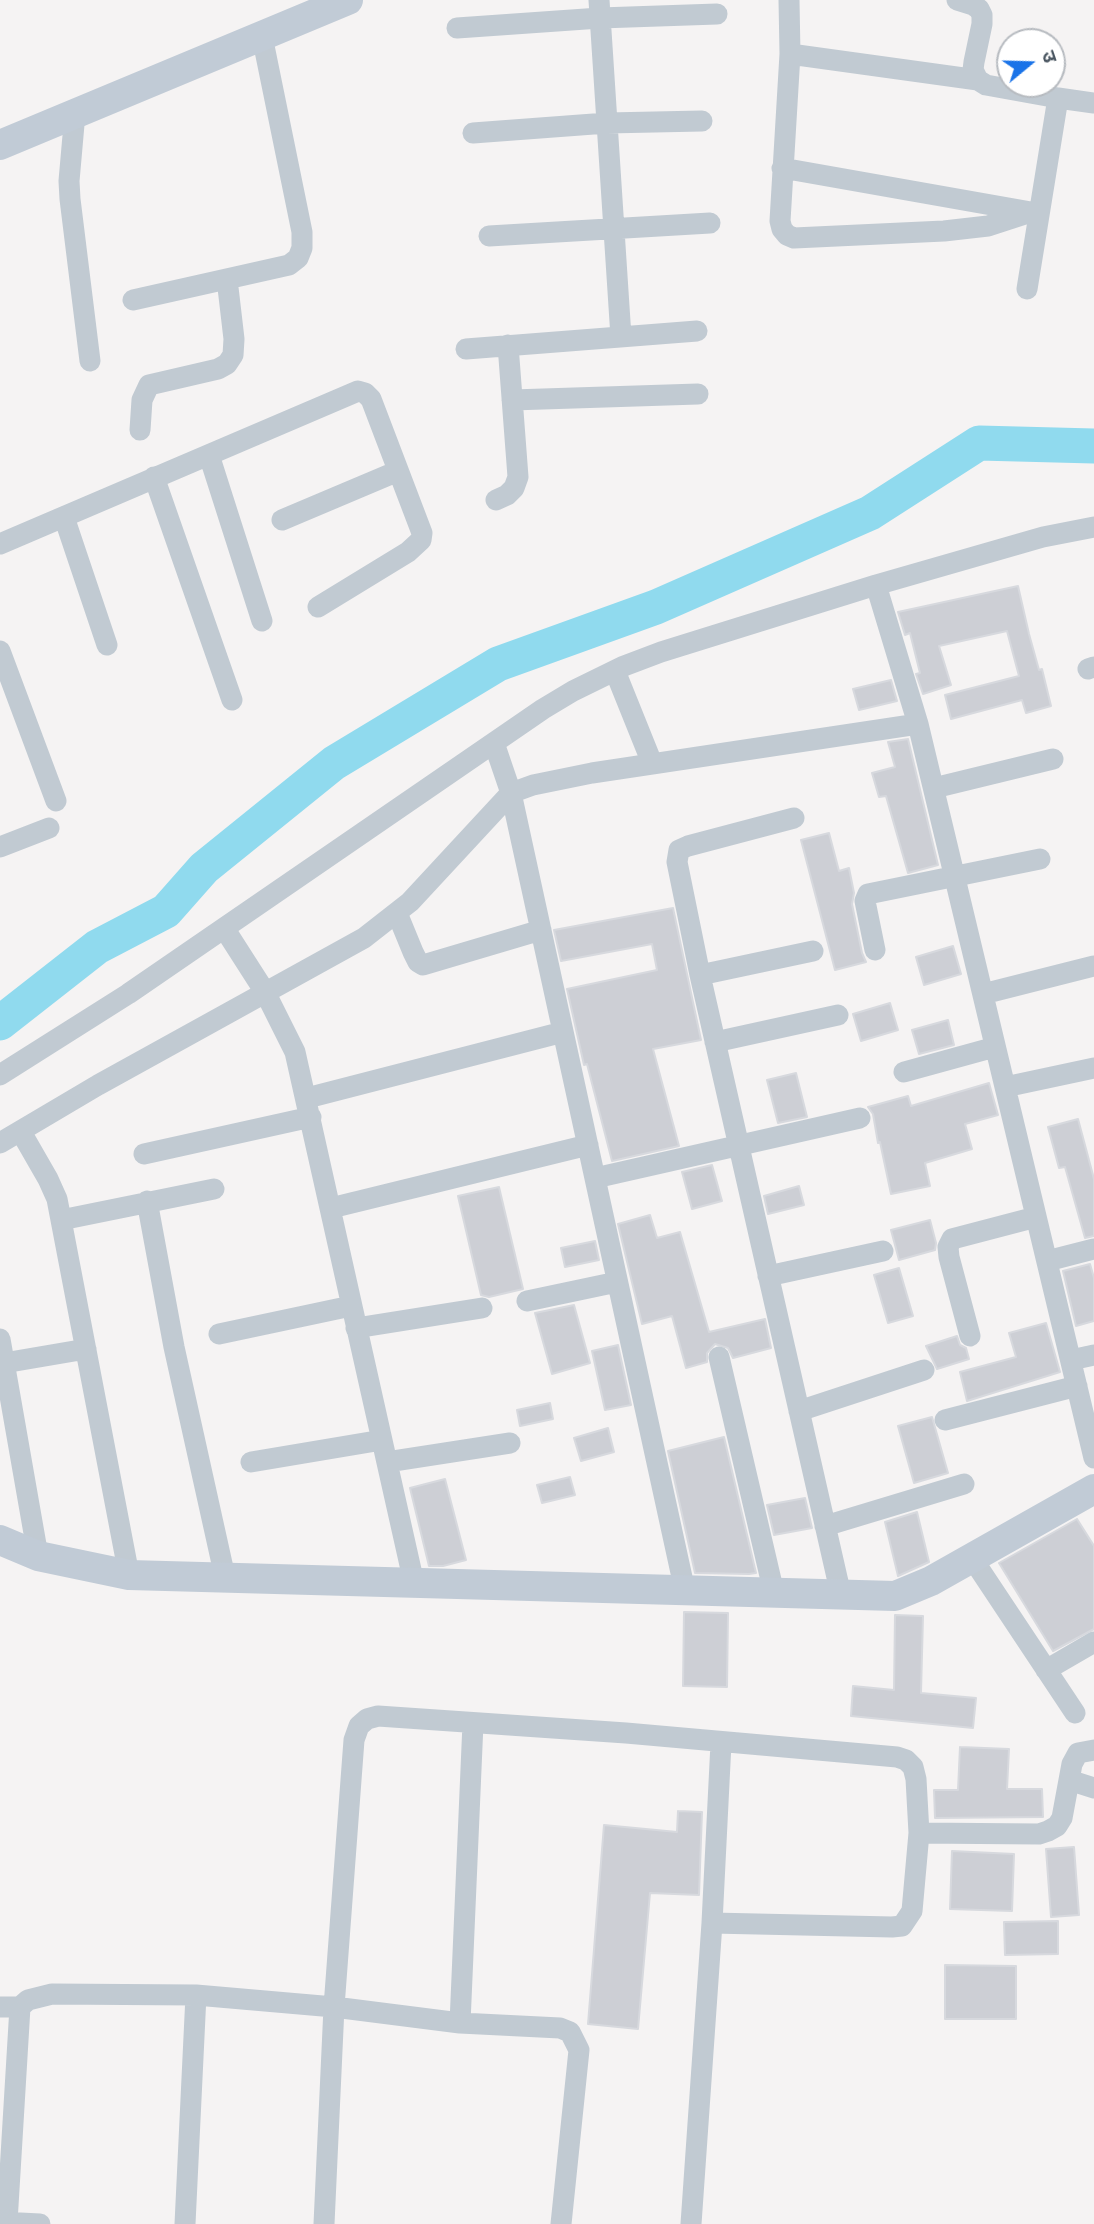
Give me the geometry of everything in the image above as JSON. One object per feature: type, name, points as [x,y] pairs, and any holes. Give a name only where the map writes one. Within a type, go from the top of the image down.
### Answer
[{"type":"street","points":[[0,145],[348,0]]},
{"type":"street","points":[[789,0],[790,54],[782,168],[782,229],[794,238],[921,233],[1000,224],[1036,212]]},
{"type":"street","points":[[957,0],[973,5],[982,15],[974,62],[978,80]]},
{"type":"street","points":[[599,9],[621,337]]},
{"type":"street","points":[[457,28],[599,9],[717,14]]},
{"type":"street","points":[[133,300],[289,265],[298,258],[302,248],[302,232],[261,36]]},
{"type":"street","points":[[790,54],[978,80],[996,87]]},
{"type":"street","points":[[1027,289],[1036,212],[1058,98],[1094,103]]},
{"type":"street","points":[[75,113],[70,199],[90,361]]},
{"type":"street","points":[[473,133],[607,123],[702,121]]},
{"type":"street","points":[[782,168],[1036,212]]},
{"type":"street","points":[[489,236],[710,223]]},
{"type":"street","points":[[140,430],[142,400],[149,385],[218,369],[227,364],[233,355],[234,339],[227,279]]},
{"type":"street","points":[[466,349],[697,331]]},
{"type":"street","points":[[496,500],[514,488],[518,477],[508,345]]},
{"type":"street","points":[[0,544],[358,391],[365,393],[371,400],[422,533],[421,540],[408,552],[318,607]]},
{"type":"street","points":[[512,400],[698,394]]},
{"type":"street","points":[[209,455],[262,621]]},
{"type":"street","points":[[282,520],[398,471]]},
{"type":"street","points":[[154,477],[232,700]]},
{"type":"street","points":[[64,517],[107,645]]},
{"type":"street","points":[[0,1075],[128,994],[573,691],[661,652],[876,585],[1043,537],[1094,527]]},
{"type":"street","points":[[876,585],[918,724],[934,788],[1094,1458]]},
{"type":"street","points":[[2,665],[56,801]]},
{"type":"street","points":[[615,671],[653,763]]},
{"type":"street","points":[[0,1143],[98,1085],[364,938],[397,913],[511,793],[533,785],[653,763],[918,724]]},
{"type":"street","points":[[494,743],[511,793],[685,1591]]},
{"type":"street","points":[[934,788],[1053,759]]},
{"type":"street","points":[[794,818],[688,846],[680,850],[677,862],[700,975],[841,1595]]},
{"type":"street","points":[[0,847],[50,828]]},
{"type":"street","points":[[875,950],[865,901],[868,894],[1040,859]]},
{"type":"street","points":[[397,913],[413,952],[418,962],[423,965],[541,930]]},
{"type":"street","points":[[224,928],[265,992],[295,1052],[414,1583]]},
{"type":"street","points":[[700,975],[813,951]]},
{"type":"street","points":[[983,994],[1094,966]]},
{"type":"street","points":[[715,1042],[838,1015]]},
{"type":"street","points":[[144,1154],[563,1032]]},
{"type":"street","points":[[904,1072],[995,1047]]},
{"type":"street","points":[[1005,1087],[1094,1068]]},
{"type":"street","points":[[595,1178],[860,1118]]},
{"type":"street","points":[[21,1132],[57,1199],[130,1575]]},
{"type":"street","points":[[331,1208],[588,1145]]},
{"type":"street","points":[[61,1220],[214,1189]]},
{"type":"street","points":[[147,1201],[174,1347],[225,1577]]},
{"type":"street","points":[[970,1336],[949,1258],[948,1247],[952,1239],[1036,1217]]},
{"type":"street","points":[[1047,1261],[1094,1250]]},
{"type":"street","points":[[768,1276],[883,1251]]},
{"type":"street","points":[[527,1301],[617,1282]]},
{"type":"street","points":[[219,1334],[351,1306]]},
{"type":"street","points":[[356,1328],[482,1308]]},
{"type":"street","points":[[0,1339],[38,1556]]},
{"type":"street","points":[[4,1363],[86,1349]]},
{"type":"street","points":[[1071,1360],[1094,1355]]},
{"type":"street","points":[[719,1357],[774,1593]]},
{"type":"street","points":[[799,1410],[924,1370]]},
{"type":"street","points":[[944,1420],[1077,1386]]},
{"type":"street","points":[[251,1462],[382,1440]]},
{"type":"street","points":[[387,1462],[510,1443]]},
{"type":"street","points":[[825,1526],[964,1484]]},
{"type":"street","points":[[0,1540],[38,1556],[130,1575],[895,1596],[914,1590],[1094,1489]]},
{"type":"street","points":[[972,1558],[1075,1713]]},
{"type":"street","points":[[1046,1670],[1094,1642]]},
{"type":"street","points":[[324,2224],[334,2007],[354,1740],[359,1726],[367,1718],[378,1716],[897,1757],[906,1760],[913,1767],[919,1833],[912,1911],[902,1926],[712,1923]]},
{"type":"street","points":[[460,2023],[473,1723]]},
{"type":"street","points":[[691,2224],[712,1923],[721,1742]]},
{"type":"street","points":[[919,1833],[1039,1834],[1057,1826],[1062,1818],[1072,1765],[1078,1753],[1094,1750]]},
{"type":"street","points":[[1069,1780],[1094,1788]]},
{"type":"street","points":[[40,2224],[3,2222],[10,2007],[52,1994],[196,1995],[334,2007],[460,2023],[560,2028],[570,2032],[579,2050],[561,2224]]},
{"type":"street","points":[[185,2224],[196,1995]]},
{"type":"building","points":[[1018,586],[1029,634],[1039,670],[1042,669],[1051,706],[1026,713],[1022,700],[951,719],[945,695],[1019,676],[1007,631],[939,646],[951,685],[923,694],[916,674],[920,673],[910,633],[905,635],[898,612]]},
{"type":"building","points":[[891,680],[897,701],[859,710],[853,689]]},
{"type":"building","points":[[908,739],[938,865],[908,873],[886,796],[879,797],[872,773],[895,767],[888,742]]},
{"type":"building","points":[[829,833],[839,871],[849,868],[854,893],[852,904],[866,962],[835,970],[801,840]]},
{"type":"building","points":[[673,908],[701,1040],[653,1049],[679,1146],[612,1161],[587,1064],[584,1065],[567,989],[657,970],[652,944],[561,961],[554,930]]},
{"type":"building","points":[[953,946],[961,974],[924,985],[916,957]]},
{"type":"building","points":[[890,1003],[898,1030],[861,1041],[853,1014]]},
{"type":"building","points":[[948,1020],[954,1045],[919,1054],[912,1030]]},
{"type":"building","points":[[796,1073],[807,1117],[778,1123],[767,1080]]},
{"type":"building","points":[[989,1083],[998,1115],[965,1124],[972,1149],[925,1163],[930,1186],[891,1194],[873,1114],[868,1107],[908,1096],[911,1106]]},
{"type":"building","points":[[1078,1119],[1094,1179],[1094,1236],[1085,1238],[1065,1167],[1059,1168],[1048,1127]]},
{"type":"building","points":[[712,1165],[722,1201],[692,1209],[682,1172]]},
{"type":"building","points":[[799,1186],[804,1205],[768,1214],[764,1196]]},
{"type":"building","points":[[499,1187],[523,1289],[489,1297],[481,1295],[458,1196]]},
{"type":"building","points":[[650,1215],[657,1238],[680,1232],[709,1332],[765,1319],[771,1348],[733,1358],[728,1348],[715,1344],[707,1353],[707,1362],[686,1368],[672,1316],[642,1324],[618,1224]]},
{"type":"building","points":[[930,1220],[936,1243],[935,1250],[899,1260],[891,1230]]},
{"type":"building","points":[[595,1241],[599,1260],[565,1267],[561,1248]]},
{"type":"building","points":[[1090,1264],[1094,1278],[1094,1321],[1076,1326],[1063,1271]]},
{"type":"building","points":[[899,1268],[913,1316],[888,1323],[874,1275]]},
{"type":"building","points":[[574,1305],[590,1363],[552,1374],[535,1313]]},
{"type":"building","points":[[1046,1323],[1060,1372],[967,1401],[960,1372],[1016,1357],[1009,1333]]},
{"type":"building","points":[[957,1336],[960,1345],[966,1348],[969,1359],[937,1369],[926,1346]]},
{"type":"building","points":[[618,1345],[631,1405],[605,1410],[592,1351]]},
{"type":"building","points":[[550,1403],[553,1419],[520,1426],[517,1410]]},
{"type":"building","points":[[932,1417],[948,1473],[914,1483],[898,1426]]},
{"type":"building","points":[[608,1428],[614,1452],[581,1461],[574,1438]]},
{"type":"building","points":[[724,1437],[756,1573],[695,1573],[668,1451]]},
{"type":"building","points":[[570,1477],[575,1495],[542,1503],[537,1485]]},
{"type":"building","points":[[445,1479],[466,1560],[443,1566],[429,1566],[410,1488]]},
{"type":"building","points":[[805,1498],[812,1528],[774,1535],[767,1505]]},
{"type":"building","points":[[917,1512],[929,1562],[898,1576],[885,1522]]},
{"type":"building","points":[[1077,1519],[1094,1546],[1094,1629],[1053,1651],[999,1563]]},
{"type":"building","points":[[684,1612],[728,1613],[727,1687],[683,1686]]},
{"type":"building","points":[[895,1615],[923,1616],[921,1693],[976,1698],[973,1728],[851,1716],[853,1686],[894,1690]]},
{"type":"building","points":[[960,1747],[1009,1749],[1007,1789],[1042,1789],[1043,1817],[935,1818],[934,1790],[958,1790]]},
{"type":"building","points":[[678,1811],[702,1812],[699,1895],[650,1893],[638,2029],[588,2024],[604,1825],[677,1832]]},
{"type":"building","points":[[1074,1847],[1079,1915],[1051,1917],[1046,1849]]},
{"type":"building","points":[[952,1851],[1014,1854],[1012,1911],[950,1909]]},
{"type":"building","points":[[1058,1921],[1058,1954],[1005,1955],[1004,1922]]},
{"type":"building","points":[[945,1965],[1016,1966],[1016,2019],[945,2019]]},
{"type":"waterway","points":[[0,1023],[97,947],[166,911],[204,868],[334,763],[498,664],[656,607],[870,513],[979,443],[1094,446]]}]
